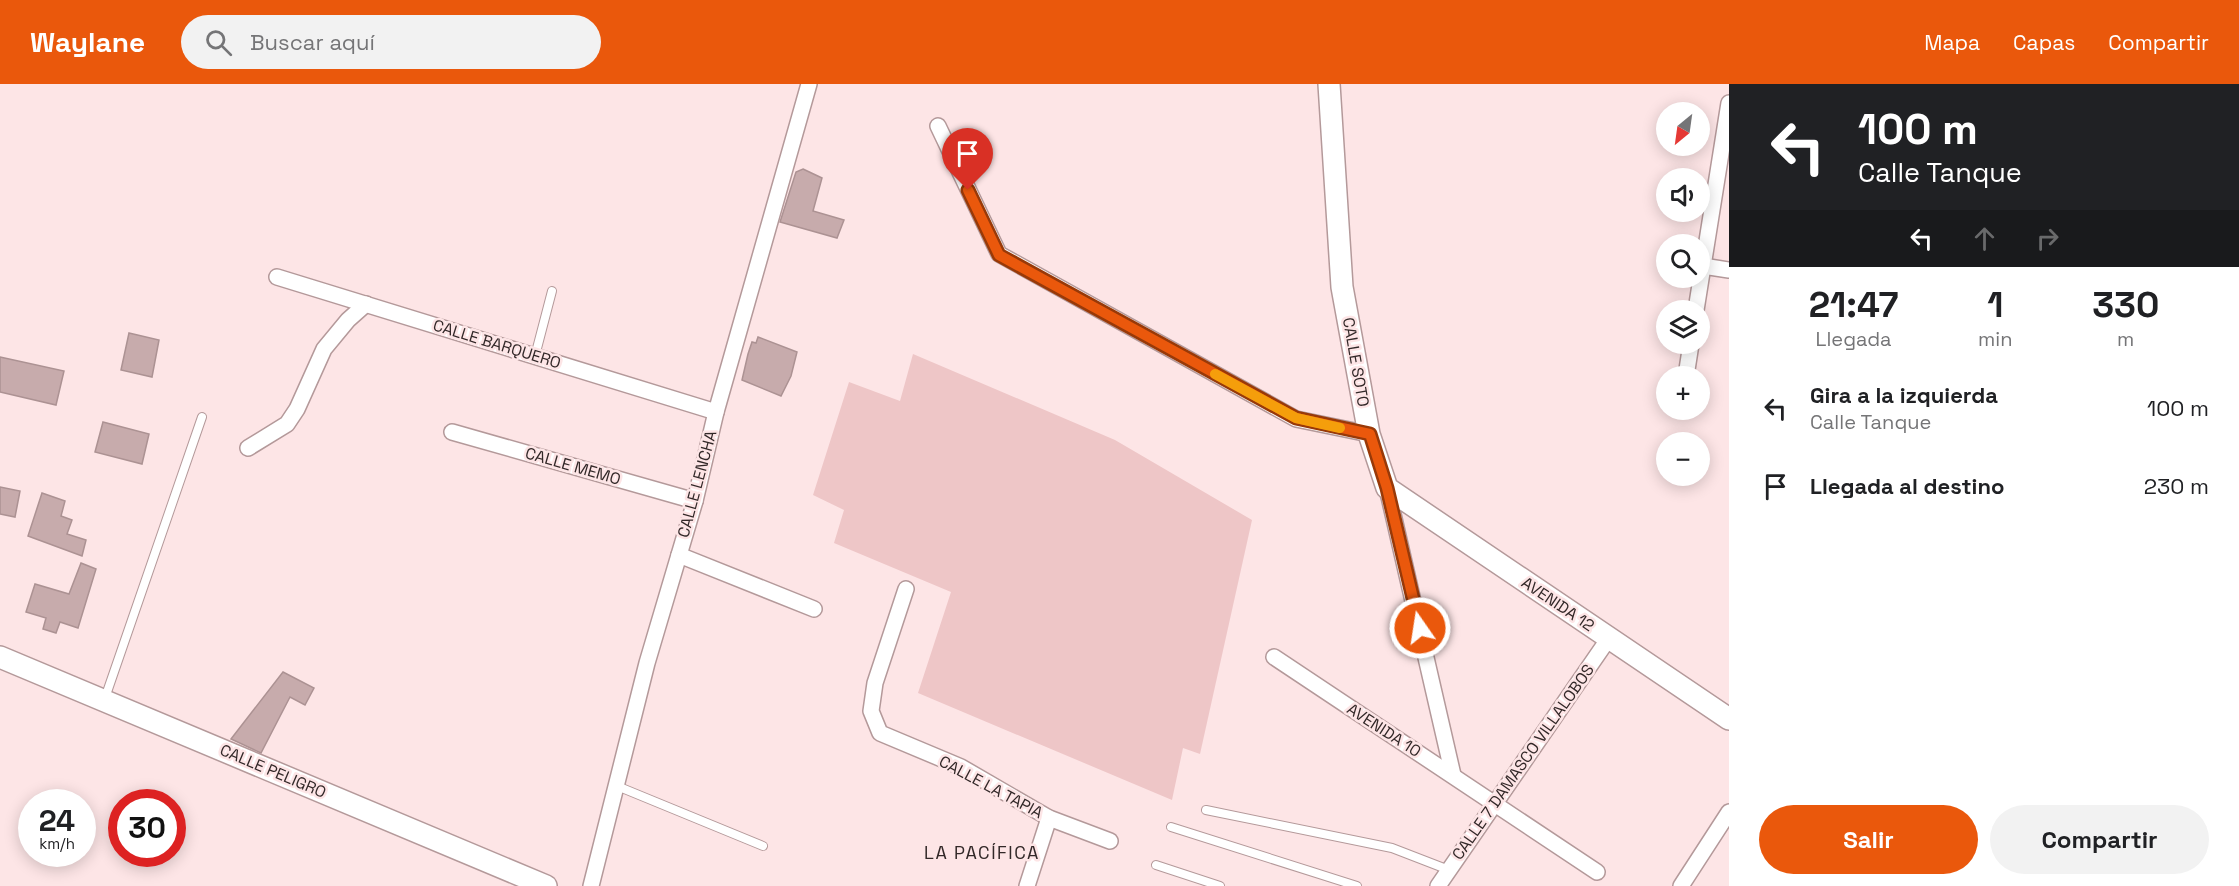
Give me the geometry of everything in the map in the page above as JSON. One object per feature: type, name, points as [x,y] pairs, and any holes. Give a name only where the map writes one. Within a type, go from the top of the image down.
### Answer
[{"type":"street","name":"CALLE LENCHA","points":[[591,886],[647,663],[695,501],[716,412],[809,84]]},
{"type":"street","name":"CALLE SOTO","points":[[1329,84],[1342,287],[1370,434],[1387,488],[1453,775]]},
{"type":"street","points":[[1708,234],[1729,103]]},
{"type":"street","points":[[938,126],[999,255],[1296,418],[1370,434]]},
{"type":"street","points":[[1710,267],[1729,270]]},
{"type":"street","name":"CALLE BARQUERO","points":[[277,277],[716,412]]},
{"type":"street","points":[[248,448],[287,424],[297,409],[312,372],[333,335],[366,304]]},
{"type":"street","name":"CALLE MEMO","points":[[452,432],[695,501]]},
{"type":"street","name":"AVENIDA 12","points":[[1387,488],[1729,719]]},
{"type":"street","points":[[679,555],[814,609]]},
{"type":"street","name":"CALLE LA TAPIA","points":[[906,589],[875,683],[871,711],[880,734],[961,767],[1049,818],[1110,841]]},
{"type":"street","name":"CALLE 7 DAMASCO VILLALOBOS","points":[[1438,886],[1609,638]]},
{"type":"street","name":"CALLE PELIGRO","points":[[0,657],[546,886]]},
{"type":"street","name":"AVENIDA 10","points":[[1274,657],[1597,872]]},
{"type":"street","points":[[1681,886],[1729,812]]},
{"type":"street","points":[[1027,886],[1049,818]]},
{"type":"lane","points":[[535,356],[552,291]]},
{"type":"lane","points":[[104,700],[202,417]]},
{"type":"lane","points":[[617,786],[763,846]]},
{"type":"lane","points":[[1206,810],[1392,848],[1449,870]]},
{"type":"lane","points":[[1171,828],[1357,886]]},
{"type":"lane","points":[[1156,865],[1220,886]]},
{"type":"shaded area","points":[[913,354],[1115,440],[1252,520],[1200,754],[1183,748],[1172,800],[918,693],[951,592],[834,543],[844,510],[813,495],[849,382],[900,401]]},
{"type":"building","points":[[803,169],[822,178],[813,211],[844,220],[837,238],[780,222],[796,172]]},
{"type":"building","points":[[129,333],[159,340],[152,377],[121,370]]},
{"type":"building","points":[[758,337],[797,352],[791,376],[781,396],[742,380],[752,342],[756,343]]},
{"type":"building","points":[[0,357],[64,371],[56,405],[0,392]]},
{"type":"building","points":[[103,422],[149,434],[142,464],[95,452]]},
{"type":"building","points":[[0,487],[20,491],[15,517],[0,514]]},
{"type":"building","points":[[42,493],[65,501],[61,516],[72,520],[67,534],[86,540],[82,556],[28,536]]},
{"type":"building","points":[[81,563],[96,569],[78,628],[60,622],[56,633],[43,629],[46,618],[26,612],[35,584],[69,594]]},
{"type":"building","points":[[283,672],[314,688],[305,705],[290,697],[261,753],[231,739]]},
{"type":"slow traffic","points":[[1215,374],[1296,418],[1340,428]]},
{"type":"district","name":"LA PACÍFICA","points":[[982,852]]},
{"type":"route","points":[[968,190],[999,255],[1296,418],[1370,434],[1387,488],[1420,628]]}]
